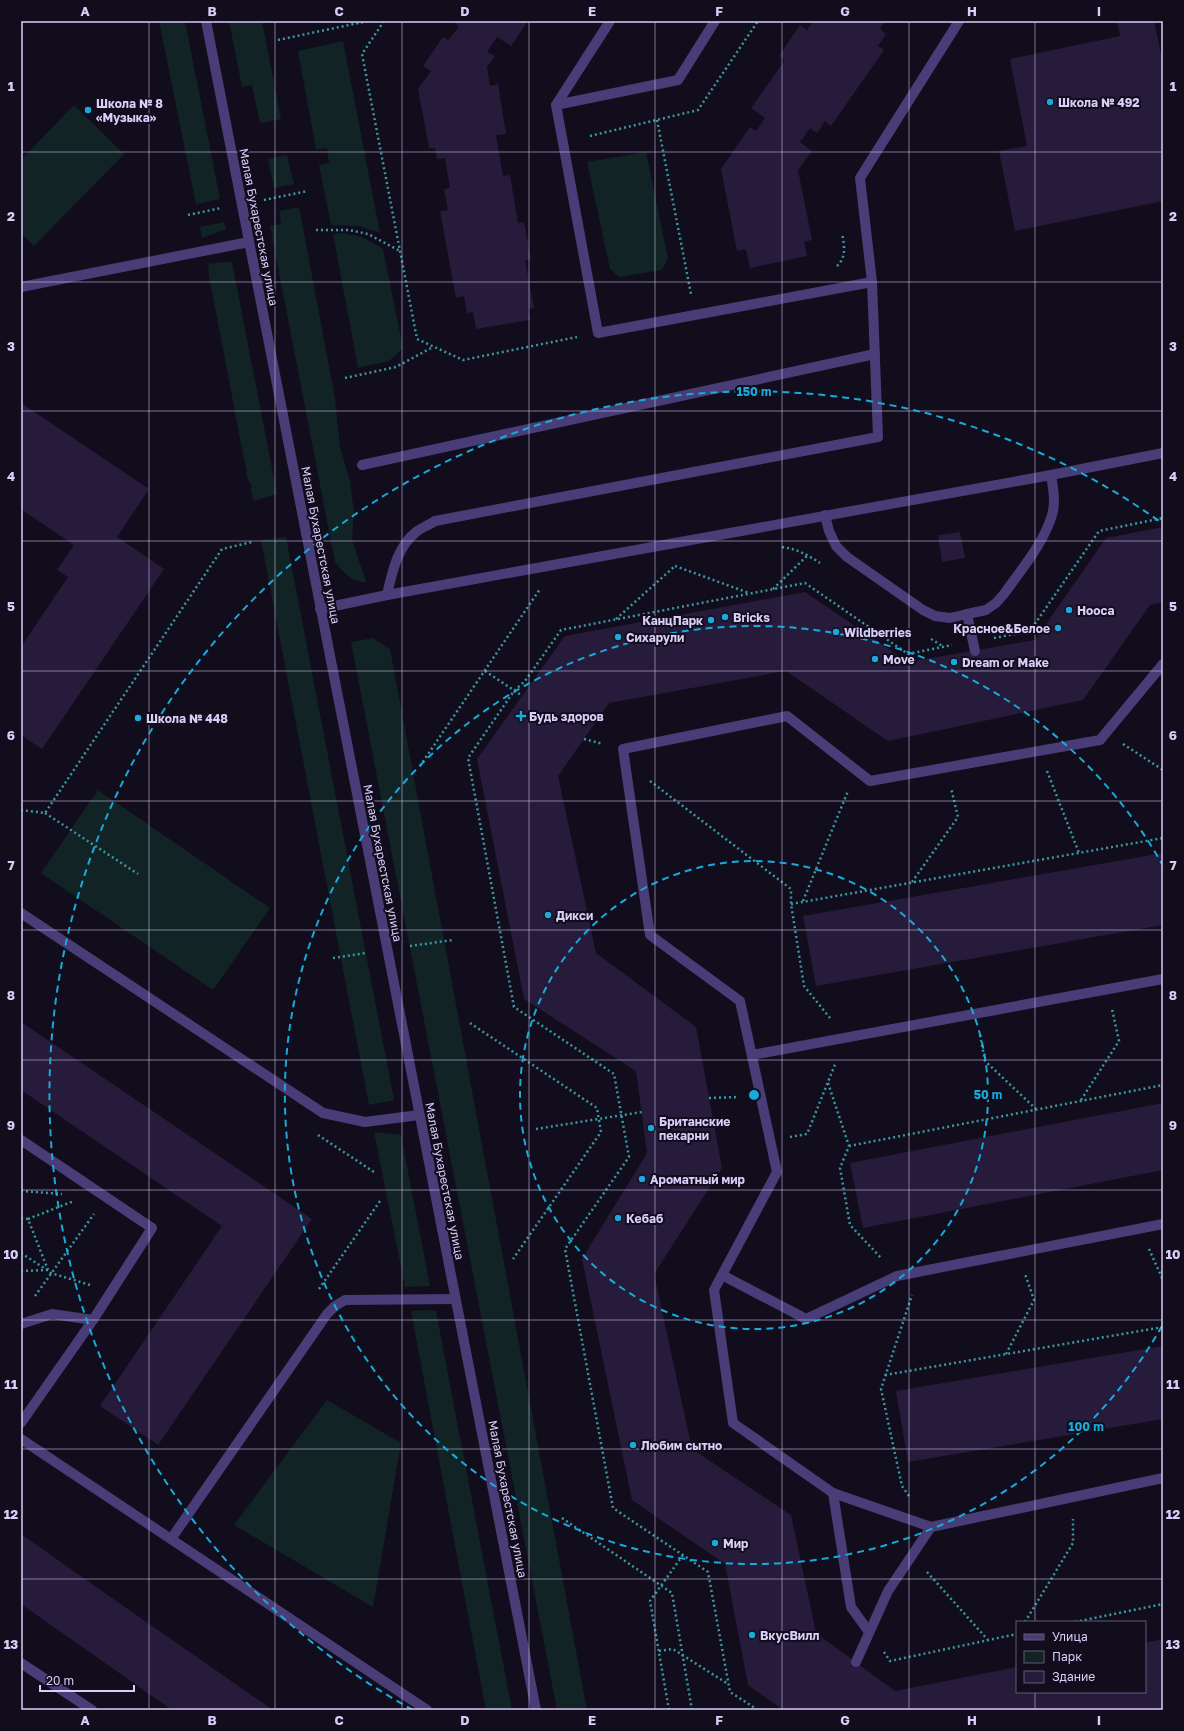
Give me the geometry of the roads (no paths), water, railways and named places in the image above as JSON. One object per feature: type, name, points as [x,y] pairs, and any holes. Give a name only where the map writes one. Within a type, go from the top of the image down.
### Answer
[{"type":"street","name":"Малая Бухарестская улица","points":[[206,21],[536,1710]]},
{"type":"street","points":[[610,21],[556,104],[598,333],[872,282]]},
{"type":"street","points":[[556,104],[678,80],[715,21]]},
{"type":"street","points":[[386,595],[394,567],[403,546],[416,532],[435,521],[878,437],[872,282],[860,178],[959,21]]},
{"type":"street","points":[[21,287],[249,242]]},
{"type":"street","points":[[362,465],[875,354]]},
{"type":"street","points":[[320,609],[386,595],[1051,475],[1163,453]]},
{"type":"street","points":[[825,515],[829,531],[836,546],[853,562],[929,613],[935,616],[950,618],[986,610],[996,603],[1004,594],[1044,536],[1052,515],[1054,496],[1051,475]]},
{"type":"street","points":[[968,614],[974,646]]},
{"type":"street","points":[[1163,664],[1100,740],[870,781],[787,716],[623,749],[650,935],[740,1001],[777,1172],[714,1290],[734,1423],[833,1493],[931,1527],[1163,1478]]},
{"type":"street","points":[[21,913],[323,1113],[365,1122],[419,1115]]},
{"type":"street","points":[[752,1055],[1163,979]]},
{"type":"street","points":[[21,1140],[152,1228],[93,1320],[21,1423]]},
{"type":"street","points":[[722,1275],[806,1319],[897,1276],[1163,1224]]},
{"type":"street","points":[[171,1539],[327,1314],[335,1306],[345,1300],[455,1299]]},
{"type":"street","points":[[21,1324],[52,1314],[93,1320]]},
{"type":"street","points":[[21,1439],[427,1710]]},
{"type":"street","points":[[833,1493],[851,1607],[869,1632]]},
{"type":"street","points":[[856,1662],[888,1591],[931,1527]]},
{"type":"street","points":[[21,1663],[92,1710]]},
{"type":"place","name":"Школа № 492","points":[[1050,102]]},
{"type":"place","name":"Школа № 8 «Музыка»","points":[[88,110]]},
{"type":"place","name":"Hooca","points":[[1069,610]]},
{"type":"place","name":"Bricks","points":[[725,617]]},
{"type":"place","name":"КанцПарк","points":[[711,620]]},
{"type":"place","name":"Красное&Белое","points":[[1058,628]]},
{"type":"place","name":"Wildberries","points":[[836,632]]},
{"type":"place","name":"Сихарули","points":[[618,637]]},
{"type":"place","name":"Move","points":[[875,659]]},
{"type":"place","name":"Dream or Make","points":[[954,662]]},
{"type":"place","name":"Будь здоров","points":[[521,716]]},
{"type":"place","name":"Школа № 448","points":[[138,718]]},
{"type":"place","name":"Дикси","points":[[548,915]]},
{"type":"place","name":"Британские пекарни","points":[[651,1128]]},
{"type":"place","name":"Ароматный мир","points":[[642,1179]]},
{"type":"place","name":"Кебаб","points":[[618,1218]]},
{"type":"place","name":"Любим сытно","points":[[633,1445]]},
{"type":"place","name":"Мир","points":[[715,1543]]},
{"type":"place","name":"ВкусВилл","points":[[752,1635]]}]
